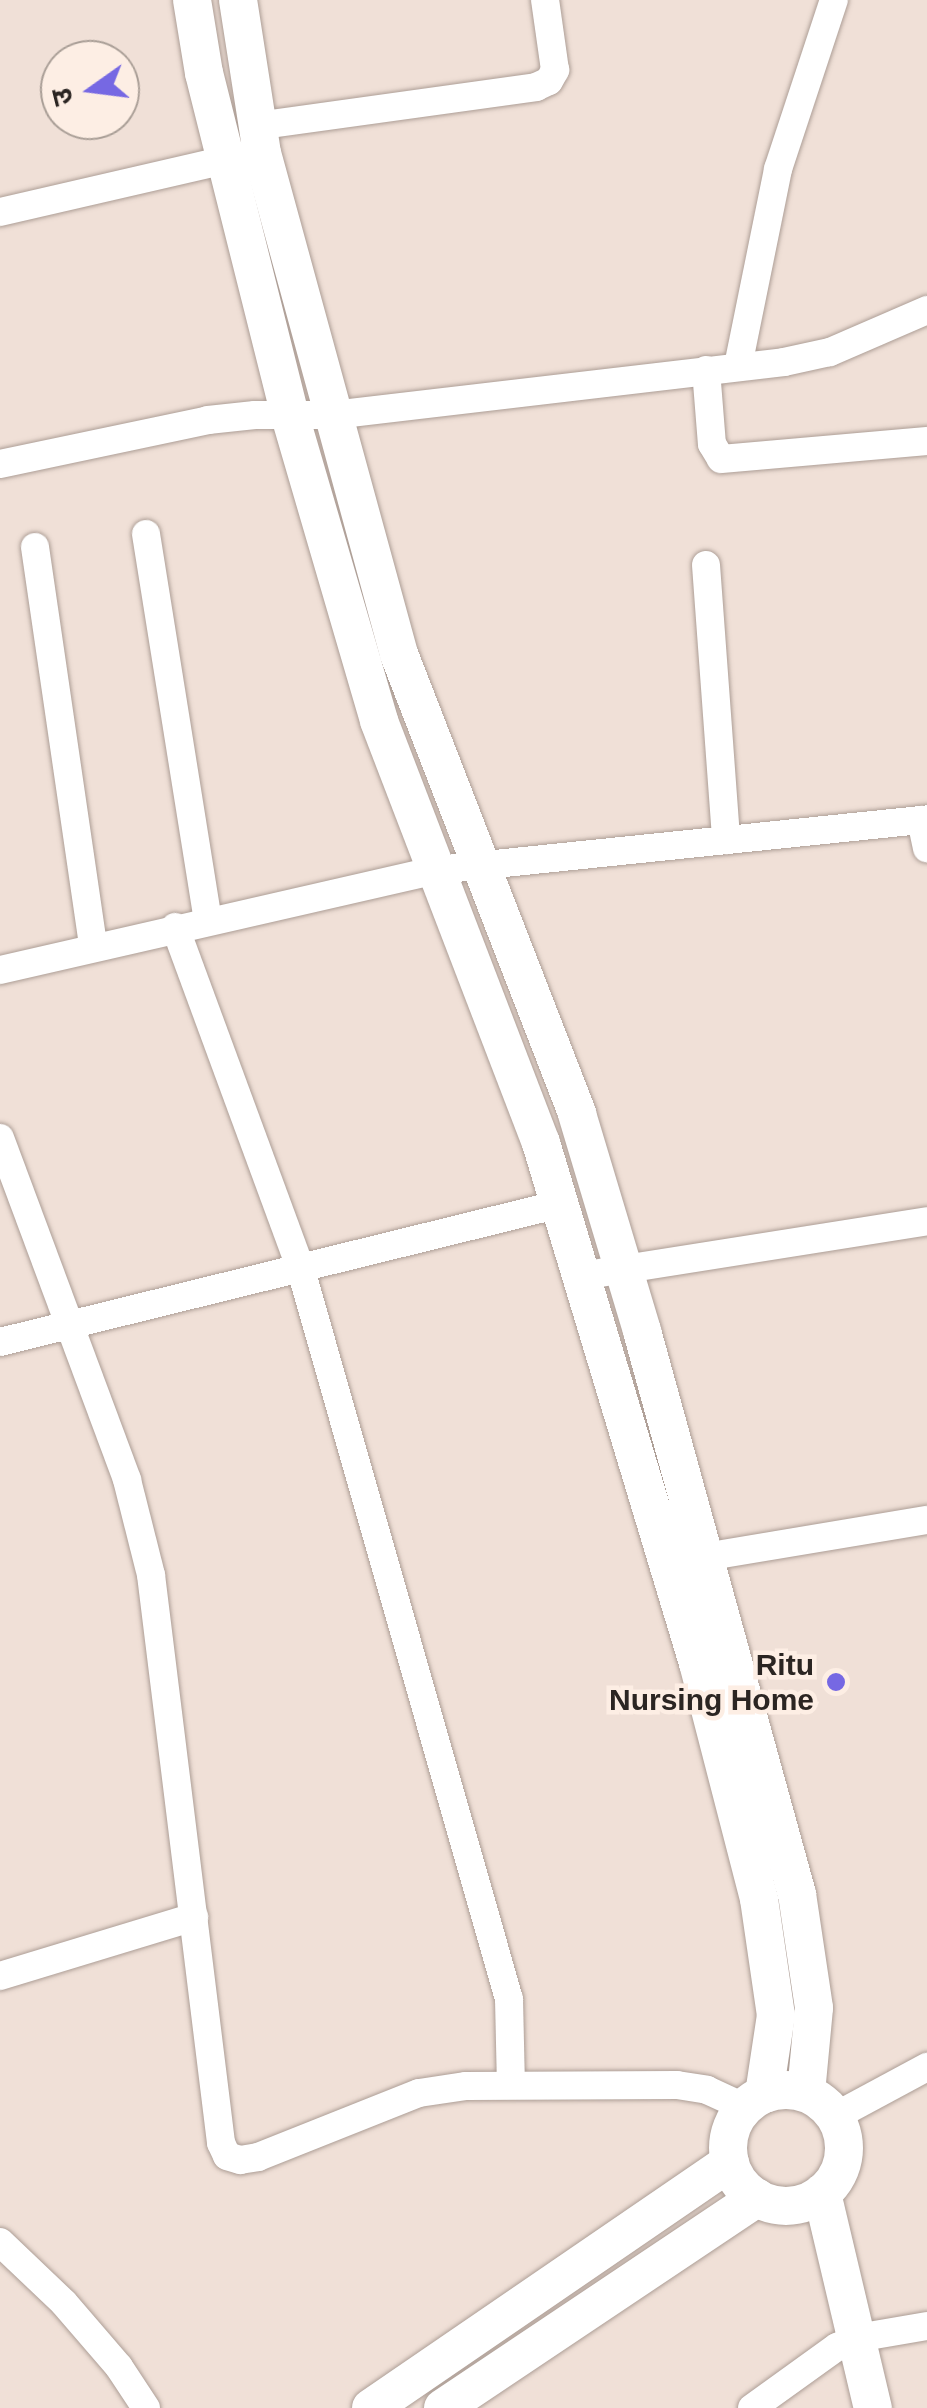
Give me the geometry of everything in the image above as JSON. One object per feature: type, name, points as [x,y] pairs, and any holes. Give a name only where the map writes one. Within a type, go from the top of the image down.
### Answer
[{"type":"street","points":[[192,0],[204,73],[248,146],[333,415],[399,654],[577,1114],[624,1269],[686,1560],[760,1899],[776,2015],[754,2101],[731,2129],[730,2162],[746,2190],[756,2198],[788,2206],[822,2193],[838,2174],[844,2146],[820,2105],[814,2008],[797,1894],[686,1560],[581,1276],[541,1142],[379,721],[290,416],[248,146],[238,0]]},
{"type":"street","points":[[0,212],[248,146],[536,88],[549,81],[556,70],[545,0]]},
{"type":"street","points":[[738,366],[778,170],[834,0]]},
{"type":"street","points":[[0,464],[208,420],[333,415],[830,352],[927,310]]},
{"type":"street","points":[[706,370],[712,444],[720,459],[927,441]]},
{"type":"street","points":[[146,534],[208,920]]},
{"type":"street","points":[[36,547],[94,946]]},
{"type":"street","points":[[706,565],[726,840]]},
{"type":"street","points":[[0,970],[436,870],[924,820],[927,848]]},
{"type":"street","points":[[175,927],[301,1270],[510,1999],[511,2084]]},
{"type":"street","points":[[0,1138],[127,1480],[150,1575],[221,2143],[227,2156],[240,2160],[258,2157],[419,2094],[511,2084],[677,2086],[754,2101],[784,2090],[820,2105],[927,2067]]},
{"type":"street","points":[[0,1342],[560,1204]]},
{"type":"street","points":[[581,1276],[927,1221]]},
{"type":"street","points":[[686,1560],[927,1520]]},
{"type":"street","points":[[0,1976],[194,1917]]},
{"type":"street","points":[[371,2408],[730,2162]]},
{"type":"street","points":[[822,2193],[873,2408]]},
{"type":"street","points":[[443,2408],[756,2198]]},
{"type":"street","points":[[0,2242],[64,2303],[120,2368],[146,2408]]},
{"type":"street","points":[[752,2408],[856,2338],[927,2326]]},
{"type":"place","name":"Ritu Nursing Home","points":[[836,1682]]}]
